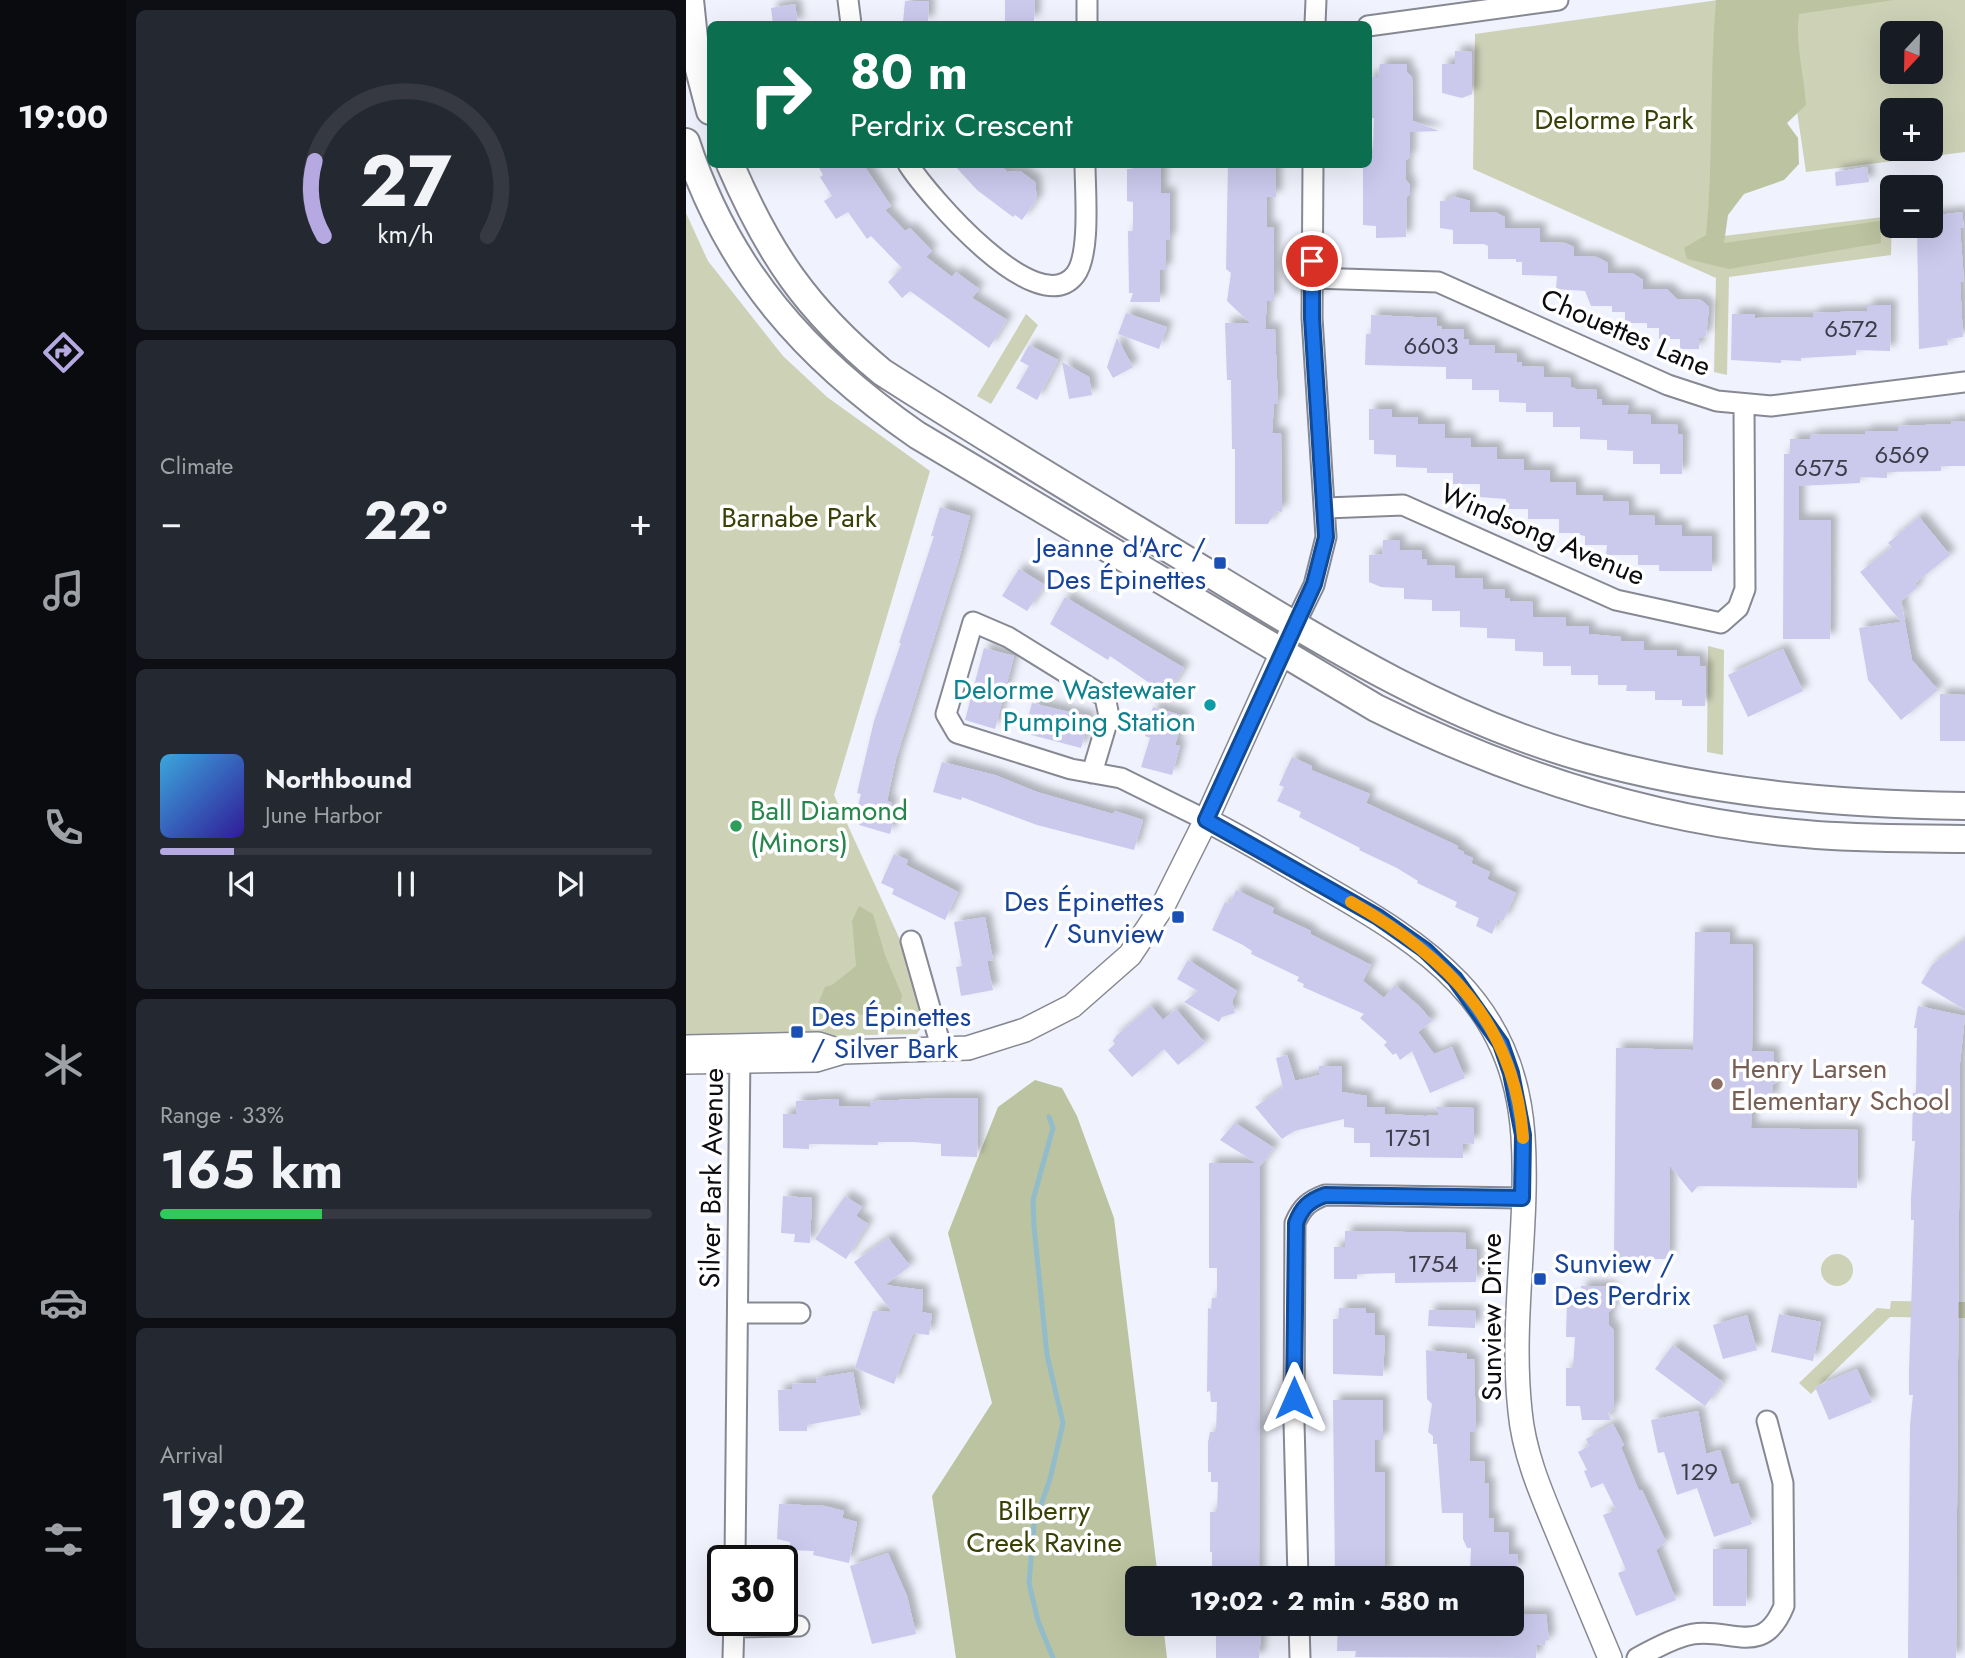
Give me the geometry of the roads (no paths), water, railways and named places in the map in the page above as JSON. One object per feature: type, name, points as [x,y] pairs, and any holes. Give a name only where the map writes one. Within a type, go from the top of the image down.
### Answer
[{"type":"main road","points":[[690,0],[696,58],[707,100]]},
{"type":"main road","points":[[686,142],[710,206],[750,278],[815,355],[873,405],[917,435],[1376,708],[1454,745],[1525,772],[1609,799],[1680,816],[1805,834],[1965,839]]},
{"type":"main road","points":[[732,168],[756,225],[813,307],[850,345],[882,372],[1361,665],[1466,716],[1530,740],[1634,771],[1736,792],[1790,798],[1965,806]]},
{"type":"street","points":[[848,0],[851,21]]},
{"type":"street","points":[[1087,0],[1087,21]]},
{"type":"street","points":[[1315,21],[1316,0]]},
{"type":"street","points":[[1372,25],[1558,0]]},
{"type":"street","points":[[911,168],[927,194],[973,239],[1027,278],[1051,286],[1067,282],[1081,264],[1085,168]]},
{"type":"street","points":[[686,1062],[818,1044],[843,1052],[942,1050],[968,1048],[1006,1038],[1045,1022],[1072,1006],[1112,974],[1147,933],[1206,820],[1321,566],[1326,537],[1326,508],[1312,318],[1313,168]]},
{"type":"street","name":"Chouettes Lane","points":[[1312,278],[1438,282],[1668,385],[1717,401],[1770,406],[1965,382]]},
{"type":"street","name":"Windsong Avenue","points":[[1326,508],[1403,505],[1616,600],[1721,623],[1738,608],[1745,589],[1744,405]]},
{"type":"street","points":[[1092,772],[1109,716],[1105,697],[1009,637],[973,622],[946,714],[957,733],[1071,769],[1121,778],[1206,820]]},
{"type":"street","name":"Sunview Drive","points":[[1206,820],[1378,917],[1419,945],[1455,979],[1501,1044],[1511,1073],[1523,1135],[1519,1397],[1523,1435],[1539,1488],[1611,1658]]},
{"type":"street","points":[[911,941],[942,1050]]},
{"type":"street","points":[[686,1047],[740,1053]]},
{"type":"street","name":"Silver Bark Avenue","points":[[735,1545],[740,1053]]},
{"type":"street","points":[[1298,1566],[1294,1422],[1296,1223],[1301,1210],[1311,1200],[1325,1195],[1522,1198]]},
{"type":"street","name":"Silver Bark Avenue","points":[[738,1312],[800,1313]]},
{"type":"street","points":[[1637,1658],[1692,1634],[1705,1634],[1745,1643],[1764,1636],[1779,1620],[1784,1606],[1783,1483],[1766,1421]]},
{"type":"street","points":[[733,1658],[734,1636]]},
{"type":"street","points":[[1299,1636],[1300,1658]]},
{"type":"waterway","points":[[1049,1117],[1053,1128],[1033,1200],[1034,1227],[1047,1355],[1063,1423],[1050,1479],[1034,1525],[1029,1583],[1038,1621],[1053,1658]]},
{"type":"place","name":"Jeanne d'Arc / Des Épinettes","points":[[1220,563]]},
{"type":"place","name":"Delorme Wastewater Pumping Station","points":[[1210,705]]},
{"type":"place","name":"Ball Diamond (Minors)","points":[[736,826]]},
{"type":"place","name":"Des Épinettes / Sunview","points":[[1178,917]]},
{"type":"place","name":"Des Épinettes / Silver Bark","points":[[797,1032]]},
{"type":"place","name":"Henry Larsen Elementary School","points":[[1717,1084]]},
{"type":"place","name":"Sunview / Des Perdrix","points":[[1540,1279]]},
{"type":"park label","name":"Delorme Park","points":[[1614,119]]},
{"type":"park label","name":"Barnabe Park","points":[[799,517]]},
{"type":"park label","name":"Bilberry Creek Ravine","points":[[1044,1526]]}]
